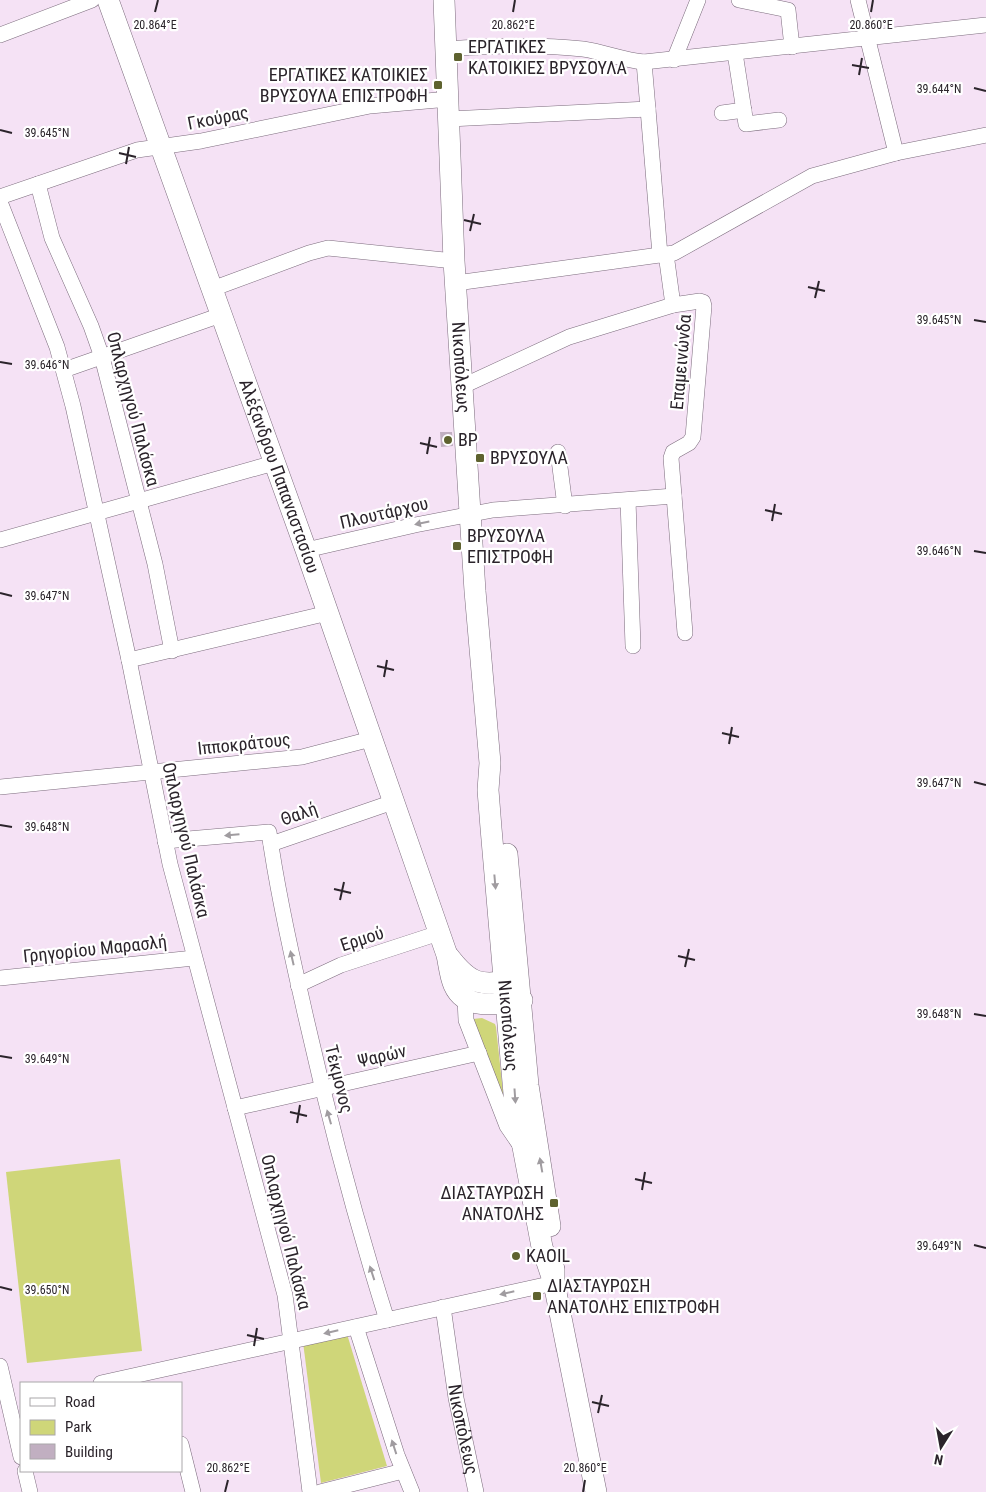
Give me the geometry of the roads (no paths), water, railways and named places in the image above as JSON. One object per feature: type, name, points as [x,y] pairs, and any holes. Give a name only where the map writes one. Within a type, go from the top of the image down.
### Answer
[{"type":"main road","name":"Αλέξανδρου Παπαναστασίου","points":[[108,0],[306,550],[439,933],[451,960],[455,986],[465,998]]},
{"type":"main road","name":"Νικοπόλεως","points":[[444,0],[454,260],[470,514],[490,763],[488,790],[502,957],[513,991],[547,1200],[554,1283],[596,1492]]},
{"type":"main road","name":"Νικοπόλεως","points":[[490,763],[501,809],[513,991],[515,1105],[542,1247],[554,1283]]},
{"type":"main road","points":[[451,960],[468,972],[480,973],[492,968],[502,957]]},
{"type":"main road","name":"Αλέξανδρου Παπαναστασίου","points":[[451,960],[472,981],[513,991]]},
{"type":"main road","points":[[465,998],[488,1005],[513,991]]},
{"type":"street","points":[[0,35],[53,7],[92,0]]},
{"type":"street","points":[[674,60],[698,0]]},
{"type":"street","points":[[738,0],[788,10],[792,47]]},
{"type":"street","points":[[858,0],[896,153]]},
{"type":"street","points":[[447,49],[500,46],[554,46],[600,52],[644,62],[986,25]]},
{"type":"street","points":[[736,53],[746,124],[780,120]]},
{"type":"street","name":"Επαμεινώνδα","points":[[644,62],[663,254],[673,305],[700,301],[703,302],[704,306],[693,436],[689,443],[673,452],[671,458],[674,496]]},
{"type":"street","name":"Γκούρας","points":[[0,197],[119,155],[161,146],[201,141],[370,106],[449,109],[648,109]]},
{"type":"street","points":[[722,113],[744,110]]},
{"type":"street","points":[[456,283],[663,254],[688,247],[812,176],[896,153],[986,136]]},
{"type":"street","name":"Οπλαρχηγού Παλάσκα","points":[[38,184],[52,238],[91,326],[102,357],[155,564],[172,651]]},
{"type":"street","name":"Οπλαρχηγού Παλάσκα","points":[[0,202],[64,370],[129,660],[165,841],[194,958],[285,1295],[310,1492]]},
{"type":"street","points":[[212,289],[309,253],[328,248],[454,260]]},
{"type":"street","points":[[463,386],[556,342],[673,305]]},
{"type":"street","points":[[64,370],[221,315]]},
{"type":"street","points":[[558,452],[565,506]]},
{"type":"street","points":[[0,540],[274,463]]},
{"type":"street","points":[[674,496],[685,633]]},
{"type":"street","name":"Πλουτάρχου","points":[[306,550],[470,514],[503,509],[565,506],[674,496]]},
{"type":"street","points":[[628,500],[634,646]]},
{"type":"street","points":[[129,660],[328,613]]},
{"type":"street","name":"Ιπποκράτους","points":[[0,787],[302,757],[371,739]]},
{"type":"street","name":"Θαλή","points":[[165,841],[269,832],[271,844],[393,802]]},
{"type":"street","name":"Τέκμονος","points":[[271,844],[286,932],[321,1089],[387,1320]]},
{"type":"street","name":"Ερμού","points":[[298,985],[341,965],[439,933]]},
{"type":"street","name":"Γρηγορίου Μαρασλή","points":[[0,978],[194,958]]},
{"type":"street","points":[[465,998],[466,1020],[508,1126],[522,1148]]},
{"type":"street","name":"Ψαρών","points":[[236,1108],[479,1053]]},
{"type":"street","points":[[110,1382],[164,1376],[292,1341],[554,1283]]},
{"type":"street","name":"Νικοπόλεως","points":[[442,1308],[456,1398],[476,1492]]},
{"type":"street","points":[[356,1327],[403,1471],[412,1492]]},
{"type":"street","points":[[0,1366],[14,1402],[20,1450]]},
{"type":"street","points":[[182,1448],[193,1492]]},
{"type":"street","points":[[320,1492],[403,1471]]},
{"type":"street","points":[[25,1472],[30,1492]]},
{"type":"place","name":"ΕΡΓΑΤΙΚΕΣ ΚΑΤΟΙΚΙΕΣ ΒΡΥΣΟΥΛΑ","points":[[458,57]]},
{"type":"place","name":"ΕΡΓΑΤΙΚΕΣ ΚΑΤΟΙΚΙΕΣ ΒΡΥΣΟΥΛΑ ΕΠΙΣΤΡΟΦΗ","points":[[438,85]]},
{"type":"place","name":"BP","points":[[448,440]]},
{"type":"place","name":"ΒΡΥΣΟΥΛΑ","points":[[480,458]]},
{"type":"place","name":"ΒΡΥΣΟΥΛΑ ΕΠΙΣΤΡΟΦΗ","points":[[457,546]]},
{"type":"place","name":"ΔΙΑΣΤΑΥΡΩΣΗ ΑΝΑΤΟΛΗΣ","points":[[554,1203]]},
{"type":"place","name":"KAOIL","points":[[516,1256]]},
{"type":"place","name":"ΔΙΑΣΤΑΥΡΩΣΗ ΑΝΑΤΟΛΗΣ ΕΠΙΣΤΡΟΦΗ","points":[[537,1296]]}]
